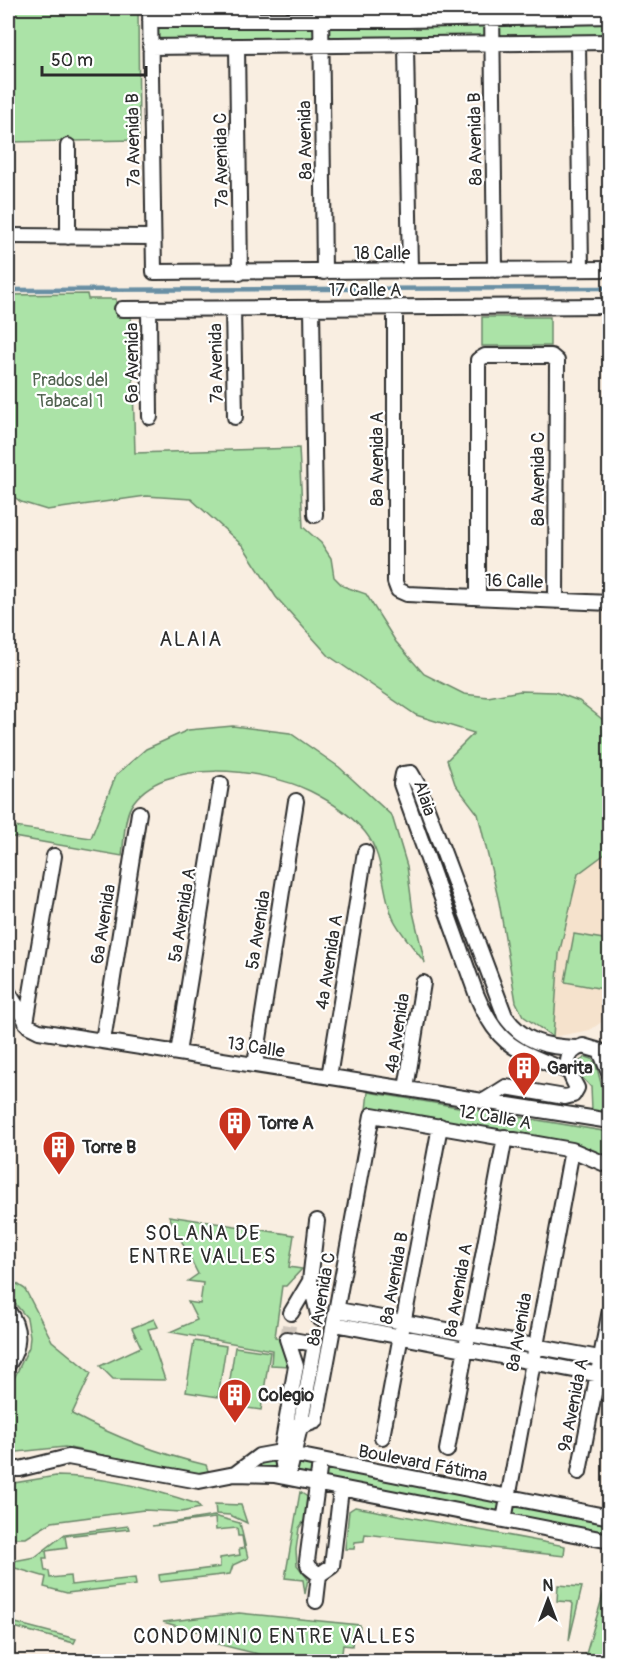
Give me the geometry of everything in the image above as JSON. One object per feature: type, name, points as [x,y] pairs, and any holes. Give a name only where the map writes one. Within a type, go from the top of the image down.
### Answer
[{"type":"street","points":[[150,14],[578,12],[609,16]]},
{"type":"street","name":"8a Avenida B","points":[[492,13],[495,270]]},
{"type":"street","name":"7a Avenida B","points":[[150,14],[154,272]]},
{"type":"street","name":"8a Avenida","points":[[322,14],[324,272]]},
{"type":"street","points":[[150,47],[609,42]]},
{"type":"street","points":[[578,43],[581,269]]},
{"type":"street","name":"7a Avenida C","points":[[237,46],[240,273]]},
{"type":"street","points":[[406,46],[410,271]]},
{"type":"street","points":[[68,146],[68,237]]},
{"type":"street","points":[[8,236],[152,237]]},
{"type":"street","name":"18 Calle","points":[[154,272],[609,269]]},
{"type":"street","name":"17 Calle A","points":[[122,309],[609,306]]},
{"type":"street","points":[[312,308],[315,515]]},
{"type":"street","name":"8a Avenida A","points":[[395,308],[395,582],[400,592],[416,594]]},
{"type":"street","name":"6a Avenida","points":[[149,309],[150,417]]},
{"type":"street","name":"7a Avenida","points":[[233,309],[236,417]]},
{"type":"street","name":"8a Avenida C","points":[[478,597],[480,358],[555,358],[556,601]]},
{"type":"street","name":"16 Calle","points":[[416,594],[609,603]]},
{"type":"street","name":"Alaia","points":[[567,1071],[519,1051],[496,1033],[488,1020],[400,784],[403,774],[411,773],[419,786],[505,1016],[520,1034],[533,1041],[549,1046],[576,1048]]},
{"type":"street","name":"5a Avenida A","points":[[178,1053],[221,784]]},
{"type":"street","name":"5a Avenida","points":[[255,1065],[296,801]]},
{"type":"street","name":"6a Avenida","points":[[103,1041],[139,813]]},
{"type":"street","name":"4a Avenida A","points":[[329,1077],[365,852]]},
{"type":"street","points":[[26,1023],[54,856]]},
{"type":"street","name":"4a Avenida","points":[[406,1089],[423,983]]},
{"type":"street","points":[[8,992],[26,1023]]},
{"type":"street","name":"13 Calle","points":[[26,1023],[39,1031],[609,1121]]},
{"type":"street","points":[[590,1118],[583,1109],[577,1088],[567,1071],[568,1059],[576,1048],[588,1046],[600,1051],[609,1075]]},
{"type":"street","points":[[484,1101],[506,1087],[565,1097],[573,1095],[577,1088]]},
{"type":"street","name":"8a Avenida C","points":[[300,1427],[316,1421],[372,1115]]},
{"type":"street","name":"12 Calle A","points":[[372,1115],[572,1150],[609,1166]]},
{"type":"street","name":"8a Avenida B","points":[[382,1437],[440,1126]]},
{"type":"street","name":"8a Avenida A","points":[[447,1450],[505,1137]]},
{"type":"street","name":"8a Avenida","points":[[504,1520],[572,1150]]},
{"type":"street","points":[[317,1221],[310,1281],[319,1318]]},
{"type":"street","points":[[291,1312],[310,1281]]},
{"type":"street","name":"9a Avenida A","points":[[579,1472],[603,1367],[609,1310]]},
{"type":"street","points":[[8,1311],[15,1323],[18,1336],[15,1354],[8,1365]]},
{"type":"street","points":[[336,1317],[603,1367]]},
{"type":"street","points":[[286,1477],[286,1425],[296,1366],[287,1339],[315,1344],[300,1427],[287,1454]]},
{"type":"street","points":[[296,1366],[310,1369]]},
{"type":"street","points":[[286,1425],[300,1427]]},
{"type":"street","points":[[236,1474],[260,1456],[287,1454]]},
{"type":"street","name":"Boulevard Fátima","points":[[287,1454],[609,1517]]},
{"type":"street","points":[[8,1469],[20,1469],[68,1457],[199,1481],[236,1474],[286,1477],[609,1541]]},
{"type":"street","points":[[319,1575],[308,1563],[320,1462]]},
{"type":"street","points":[[316,1601],[319,1575],[332,1566],[341,1489]]},
{"type":"street","points":[[313,1521],[337,1523]]},
{"type":"shaded area","points":[[609,851],[609,1017],[590,1030],[553,1037],[559,954],[578,873]]},
{"type":"green space","points":[[8,8],[138,8],[139,140],[8,142]]},
{"type":"green space","points":[[609,16],[610,42],[150,47],[150,20]]},
{"type":"green space","name":"Prados del Tabacal 1","points":[[87,294],[88,299],[116,299],[116,317],[131,317],[135,453],[299,448],[303,527],[321,543],[331,558],[334,577],[343,586],[366,594],[396,642],[424,674],[464,694],[488,697],[520,691],[555,692],[579,701],[607,723],[609,851],[578,874],[559,954],[553,1037],[523,1016],[516,1002],[499,902],[478,814],[455,784],[447,760],[474,733],[416,715],[329,656],[276,597],[243,546],[191,499],[146,496],[47,510],[21,502],[8,492],[8,295]]},
{"type":"green space","points":[[482,317],[550,317],[550,346],[482,346]]},
{"type":"green space","points":[[233,726],[290,733],[339,767],[392,816],[407,866],[413,912],[425,963],[393,918],[376,852],[365,832],[353,819],[332,804],[291,783],[242,773],[215,771],[189,773],[166,779],[146,790],[131,806],[126,823],[122,856],[8,836],[8,826],[91,838],[116,775],[146,749],[188,730]]},
{"type":"green space","points":[[574,934],[609,940],[609,990],[565,982]]},
{"type":"green space","points":[[586,1057],[592,1059],[596,1064],[607,1106],[601,1113],[592,1110],[591,1087],[577,1072],[577,1063]]},
{"type":"green space","points":[[368,1092],[609,1132],[609,1158],[578,1146],[366,1110]]},
{"type":"green space","points":[[169,1216],[294,1235],[289,1267],[302,1269],[286,1286],[282,1286],[275,1337],[279,1338],[289,1366],[271,1365],[272,1350],[170,1332],[197,1320],[188,1302],[200,1304],[203,1283],[188,1281],[198,1274]]},
{"type":"green space","points":[[8,1278],[25,1289],[52,1341],[91,1373],[72,1414],[138,1444],[206,1465],[209,1473],[202,1476],[65,1447],[8,1453],[8,1391],[29,1347],[30,1336],[27,1318],[8,1295]]},
{"type":"green space","points":[[154,1319],[158,1327],[148,1329],[165,1380],[113,1379],[100,1366],[141,1347],[132,1328]]},
{"type":"green space","points":[[194,1341],[226,1346],[218,1397],[186,1392]]},
{"type":"green space","points":[[235,1347],[270,1352],[261,1410],[226,1405]]},
{"type":"green space","points":[[296,1366],[311,1369],[293,1455],[609,1517],[609,1541],[235,1474],[281,1452]]},
{"type":"green space","points":[[56,1476],[92,1478],[128,1484],[180,1498],[197,1504],[200,1508],[182,1512],[144,1510],[52,1522],[26,1538],[8,1538],[8,1484]]},
{"type":"green space","points":[[300,1492],[309,1498],[307,1517],[299,1528],[296,1550],[297,1565],[308,1579],[305,1594],[303,1580],[285,1578]]},
{"type":"green space","points":[[215,1504],[241,1505],[247,1523],[230,1515],[216,1514]]},
{"type":"green space","points":[[355,1507],[565,1546],[564,1556],[365,1534],[364,1541],[355,1542],[354,1549],[345,1549],[349,1511]]},
{"type":"green space","points":[[214,1516],[240,1523],[248,1558],[233,1565],[230,1574],[160,1582],[159,1575],[220,1567],[220,1558],[240,1555],[239,1549],[244,1548],[242,1536],[238,1536],[237,1528],[216,1530],[215,1518],[152,1526]]},
{"type":"green space","points":[[128,1526],[129,1529],[65,1536],[67,1548],[46,1551],[47,1558],[43,1558],[45,1571],[49,1571],[50,1578],[70,1576],[71,1585],[135,1578],[136,1585],[67,1593],[44,1587],[46,1577],[8,1566],[8,1562],[35,1557],[65,1534]]},
{"type":"green space","points":[[609,1574],[609,1661],[584,1661]]},
{"type":"green space","points":[[558,1585],[582,1587],[569,1641],[573,1604],[557,1601]]},
{"type":"green space","points":[[239,1613],[360,1625],[359,1637],[353,1637],[352,1646],[343,1645],[341,1661],[286,1661],[213,1643],[214,1636],[163,1622]]},
{"type":"green space","points":[[8,1621],[76,1639],[74,1643],[10,1626],[8,1634]]},
{"type":"waterway","points":[[8,290],[610,288]]},
{"type":"tunnel","points":[[287,1339],[291,1313]]},
{"type":"tunnel","points":[[315,1344],[319,1318]]},
{"type":"place","name":"Garita","points":[[524,1097]]},
{"type":"place","name":"Torre A","points":[[235,1152]]},
{"type":"place","name":"Torre B","points":[[59,1176]]},
{"type":"place","name":"Colegio","points":[[235,1424]]},
{"type":"district","name":"ALAIA","points":[[191,639]]},
{"type":"district","name":"SOLANA DE ENTRE VALLES","points":[[203,1244]]},
{"type":"district","name":"CONDOMINIO ENTRE VALLES","points":[[275,1636]]}]
